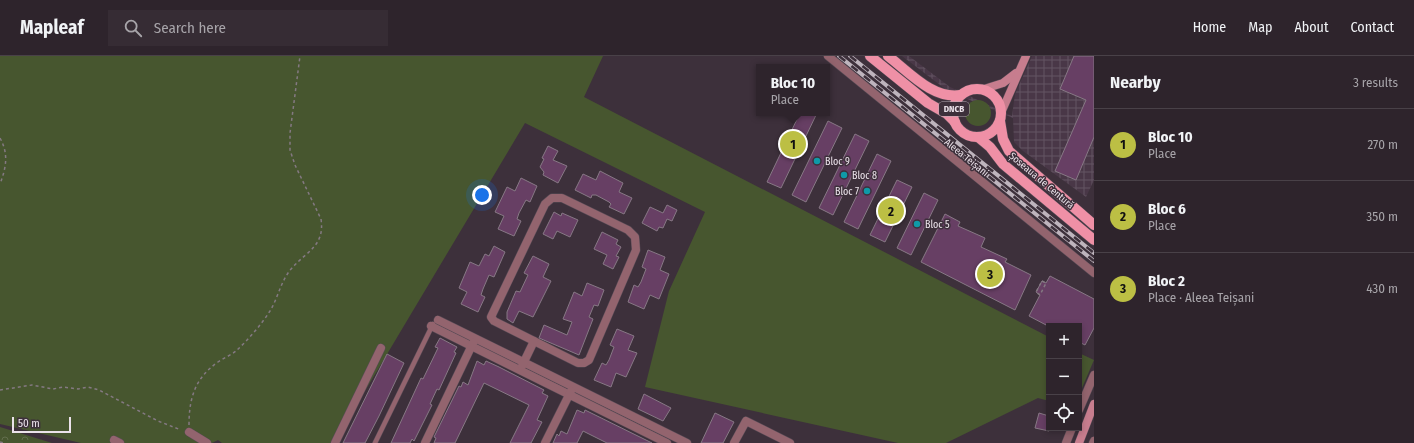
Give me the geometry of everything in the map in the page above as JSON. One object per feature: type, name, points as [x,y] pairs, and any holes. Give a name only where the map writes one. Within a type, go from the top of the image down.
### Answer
[{"type":"main road","name":"DNCB","points":[[870,56],[928,103],[947,114],[958,127],[967,134],[978,137]]},
{"type":"main road","name":"DNCB","points":[[888,56],[931,89],[947,96],[961,95],[967,92],[981,90]]},
{"type":"main road","points":[[978,137],[991,132],[1000,117],[1007,96],[1026,56]]},
{"type":"main road","points":[[981,90],[1003,83],[1021,68]]},
{"type":"main road","points":[[981,90],[993,96],[1000,107],[1000,117]]},
{"type":"main road","name":"DNCB","points":[[955,122],[953,110],[961,95]]},
{"type":"main road","name":"Șoseaua de Centură","points":[[1000,117],[1003,139],[1009,151],[1094,225]]},
{"type":"main road","name":"Șoseaua de Centură","points":[[978,137],[986,143],[1003,164],[1094,240]]},
{"type":"main road","points":[[1079,443],[1094,404]]},
{"type":"street","name":"Aleea Teișani","points":[[828,56],[1094,273]]},
{"type":"street","points":[[552,198],[562,198],[628,230],[635,237],[636,250],[589,360],[584,363],[578,363],[534,341],[494,322],[492,315],[544,204],[552,198]]},
{"type":"street","points":[[438,320],[573,387],[670,441]]},
{"type":"street","points":[[431,326],[569,395],[670,441],[687,443]]},
{"type":"street","points":[[425,443],[476,338]]},
{"type":"street","points":[[520,370],[534,341]]},
{"type":"street","points":[[336,443],[381,348]]},
{"type":"street","points":[[1082,403],[1094,375]]},
{"type":"street","points":[[545,443],[573,387]]},
{"type":"street","points":[[734,443],[746,421],[790,443]]},
{"type":"street","points":[[1066,443],[1071,431]]},
{"type":"street","points":[[189,432],[207,443]]},
{"type":"lane","points":[[374,443],[431,326],[434,321],[438,320]]},
{"type":"path","points":[[0,390],[32,385],[53,389],[63,387],[78,389],[88,387],[99,390],[158,421],[189,432],[189,416],[193,390],[202,376],[217,362],[236,351],[270,311],[291,269],[312,250],[319,240],[322,228],[321,219],[290,150],[290,133],[300,56]]},
{"type":"path","points":[[0,138],[4,144],[6,160],[0,184]]},
{"type":"path","points":[[1042,280],[1046,283],[1040,295],[1036,292],[1042,280]]},
{"type":"path","points":[[0,442],[4,443]]},
{"type":"shaded area","points":[[902,56],[909,56],[950,87],[1012,116],[1015,94],[1032,56],[1094,56],[1094,180],[1086,197],[1023,151],[1014,142],[1013,118],[948,91]]},
{"type":"green space","points":[[0,56],[603,56],[584,97],[1046,335],[1046,400],[1038,398],[946,443],[898,443],[645,387],[669,291],[705,212],[525,123],[334,443],[222,443],[218,440],[212,443],[81,443],[0,424]]},
{"type":"green space","points":[[978,100],[987,104],[991,113],[987,122],[978,126],[969,122],[965,113],[969,104]]},
{"type":"green space","points":[[1082,354],[1094,360],[1082,388]]},
{"type":"green space","points":[[0,427],[52,443],[0,443]]},
{"type":"building","points":[[1074,56],[1094,56],[1094,137],[1076,180],[1055,171],[1086,100],[1060,89]]},
{"type":"building","points":[[799,116],[816,116],[781,188],[767,182]]},
{"type":"building","name":"Bloc 9","points":[[828,121],[842,128],[806,202],[792,195]]},
{"type":"building","name":"Bloc 8","points":[[855,134],[869,141],[833,215],[819,208]]},
{"type":"building","points":[[548,146],[558,151],[553,160],[567,166],[558,183],[543,175],[544,172],[540,167],[544,159],[542,158]]},
{"type":"building","name":"Bloc 7","points":[[877,154],[891,161],[858,229],[844,222]]},
{"type":"building","points":[[600,171],[623,183],[619,192],[632,198],[624,214],[609,207],[611,204],[609,202],[596,195],[592,195],[591,198],[575,190],[583,174],[596,180]]},
{"type":"building","points":[[521,178],[537,186],[530,202],[526,200],[519,213],[517,219],[521,221],[514,236],[498,229],[504,216],[495,212],[507,187],[515,191]]},
{"type":"building","points":[[897,180],[912,187],[885,242],[870,235]]},
{"type":"building","name":"Bloc 5","points":[[924,193],[938,200],[911,255],[897,248]]},
{"type":"building","points":[[667,205],[677,210],[672,221],[667,219],[663,228],[659,227],[657,231],[642,223],[650,207],[663,213]]},
{"type":"building","points":[[554,212],[561,216],[562,213],[578,220],[570,237],[557,231],[553,239],[543,234]]},
{"type":"building","points":[[945,214],[960,222],[958,226],[985,238],[981,247],[1007,259],[1005,262],[1031,275],[1015,310],[921,262]]},
{"type":"building","points":[[602,232],[618,240],[616,244],[621,247],[616,256],[619,257],[613,269],[603,264],[607,255],[594,249]]},
{"type":"building","points":[[494,246],[505,252],[494,277],[489,275],[481,295],[485,297],[478,312],[461,304],[467,292],[459,288],[470,262],[479,266],[485,254],[489,256]]},
{"type":"building","points":[[648,250],[665,257],[660,270],[669,274],[659,299],[650,295],[644,309],[628,302],[634,285],[638,287],[646,269],[642,267]]},
{"type":"building","points":[[533,256],[549,264],[543,277],[551,281],[533,317],[519,311],[513,323],[507,319],[507,312],[516,291],[520,292],[528,275],[524,273]]},
{"type":"building","points":[[1050,276],[1094,299],[1094,328],[1085,345],[1082,344],[1082,323],[1046,323],[1046,325],[1029,316],[1040,295],[1036,292],[1042,281],[1046,283]]},
{"type":"building","points":[[587,283],[604,290],[598,306],[594,305],[589,317],[593,319],[579,355],[539,338],[544,325],[567,335],[572,322],[563,319],[574,292],[582,296]]},
{"type":"building","points":[[617,329],[634,336],[628,350],[637,353],[626,377],[616,373],[611,387],[594,380],[602,363],[606,365],[609,360],[614,347],[610,345]]},
{"type":"building","points":[[440,338],[457,347],[454,352],[456,353],[439,390],[437,389],[430,404],[432,405],[414,441],[412,439],[410,443],[391,443],[421,378],[423,379],[438,348],[435,347]]},
{"type":"building","points":[[387,354],[404,363],[379,416],[365,443],[343,443]]},
{"type":"building","points":[[477,361],[484,365],[486,361],[499,367],[544,390],[542,393],[548,396],[537,420],[542,422],[531,443],[510,443],[529,405],[484,383],[455,443],[434,443],[436,438],[434,437],[459,386],[461,387],[463,382],[468,385]]},
{"type":"building","points":[[644,394],[671,408],[663,421],[638,409]]},
{"type":"building","points":[[577,410],[584,413],[585,410],[652,443],[607,443],[583,431],[577,443],[553,443],[557,434],[559,436],[561,431],[567,434]]},
{"type":"building","points":[[715,413],[734,422],[723,443],[701,443]]},
{"type":"building","points":[[1039,413],[1046,415],[1046,430],[1035,428]]},
{"type":"railway","points":[[839,56],[1094,261]]},
{"type":"railway","points":[[850,56],[1094,253]]},
{"type":"place","name":"Bloc 10","points":[[793,144]]},
{"type":"place","name":"Bloc 9","points":[[817,161]]},
{"type":"place","name":"Bloc 8","points":[[844,175]]},
{"type":"place","name":"Bloc 7","points":[[867,191]]},
{"type":"place","name":"Bloc 6","points":[[891,211]]},
{"type":"place","name":"Bloc 5","points":[[917,224]]},
{"type":"place","name":"Bloc 2","points":[[990,274]]}]
